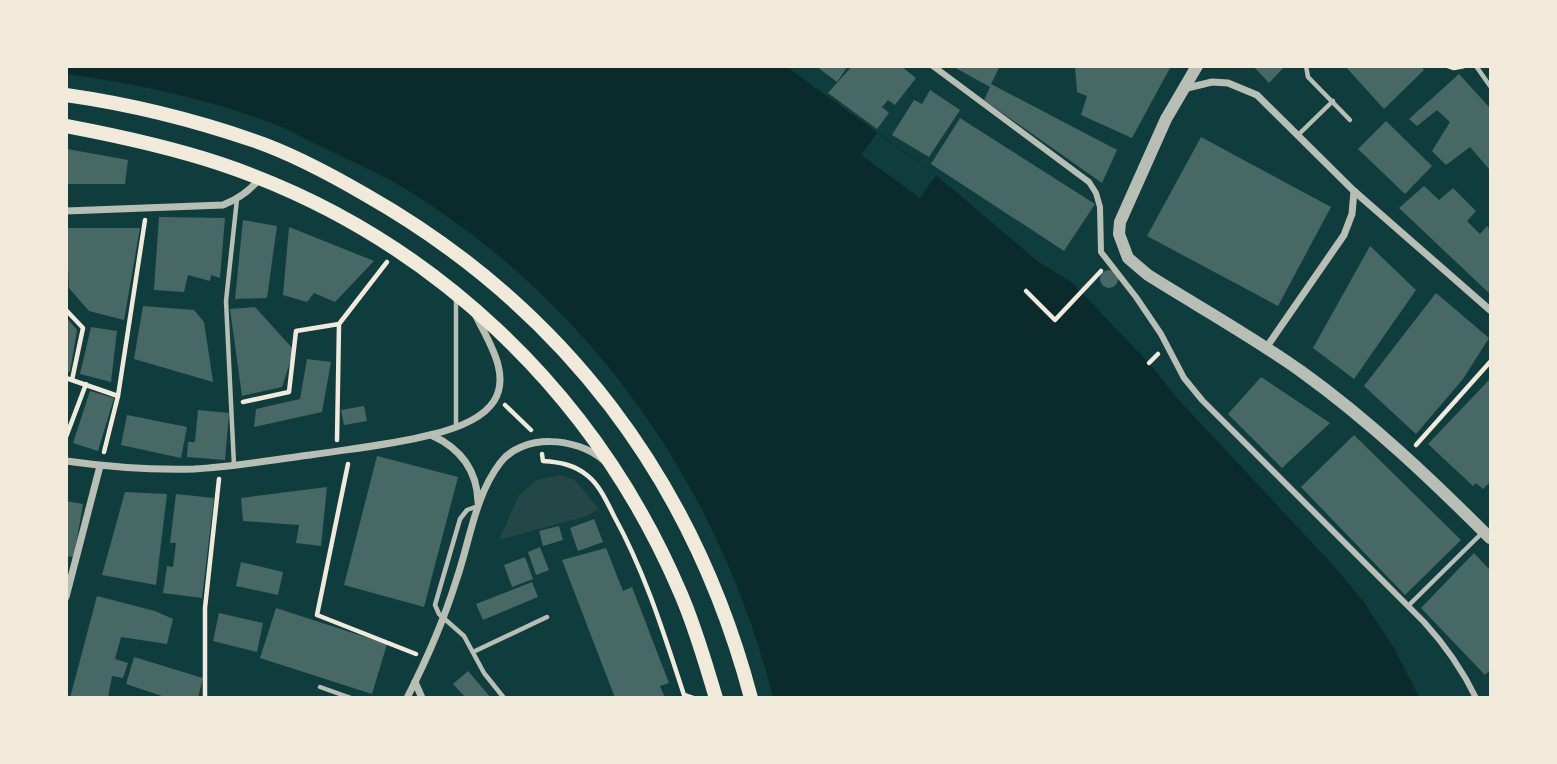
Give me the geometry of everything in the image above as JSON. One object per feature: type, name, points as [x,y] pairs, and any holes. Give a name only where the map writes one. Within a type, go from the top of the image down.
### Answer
[{"type":"main road","points":[[66,95],[178,117],[254,141],[327,173],[397,213],[464,257],[525,309],[581,367],[606,399],[630,431],[672,499],[708,571],[738,646],[751,698]]},
{"type":"main road","points":[[66,126],[174,149],[260,178],[327,208],[397,249],[471,306],[514,344],[552,385],[619,474],[652,533],[680,592],[716,698]]},
{"type":"street","points":[[933,66],[1089,183],[1096,193],[1100,207],[1101,252],[1161,334],[1193,390],[1445,645],[1463,671],[1476,698]]},
{"type":"street","points":[[1197,66],[1166,119],[1120,222],[1119,234],[1128,258],[1148,275],[1299,370],[1340,400],[1406,456],[1487,534]]},
{"type":"street","points":[[1181,90],[1212,82],[1243,88],[1257,95],[1354,191],[1490,310]]},
{"type":"street","points":[[66,211],[223,205],[237,200],[260,178]]},
{"type":"street","points":[[1265,349],[1344,234],[1352,214],[1354,191]]},
{"type":"street","points":[[66,461],[100,466],[161,469],[234,466],[431,435],[456,426],[486,411],[495,399],[500,384],[499,369],[471,306]]},
{"type":"street","points":[[431,435],[445,441],[467,462],[474,476],[478,506]]},
{"type":"street","points":[[407,698],[444,616],[487,482],[502,460],[524,446],[538,443],[576,444],[599,456],[619,474]]},
{"type":"street","points":[[66,597],[100,466]]},
{"type":"street","points":[[415,682],[422,698]]},
{"type":"lane","points":[[1306,66],[1308,77],[1350,120]]},
{"type":"lane","points":[[1476,66],[1490,86]]},
{"type":"lane","points":[[1299,134],[1333,101]]},
{"type":"lane","points":[[234,466],[227,284],[237,200]]},
{"type":"lane","points":[[456,293],[456,426]]},
{"type":"lane","points":[[478,506],[467,510],[460,519],[435,605],[439,614],[464,636],[484,673],[504,698]]},
{"type":"lane","points":[[1408,606],[1487,534]]},
{"type":"lane","points":[[473,652],[547,617]]},
{"type":"lane","points":[[320,687],[351,698]]},
{"type":"path","points":[[1448,66],[1464,66]]},
{"type":"path","points":[[100,466],[118,396],[147,209]]},
{"type":"path","points":[[337,451],[339,324],[397,249]]},
{"type":"path","points":[[1026,291],[1055,320],[1110,262]]},
{"type":"path","points":[[66,310],[83,328],[69,379],[118,396]]},
{"type":"path","points":[[231,405],[289,392],[296,331],[339,324]]},
{"type":"path","points":[[1406,456],[1490,362]]},
{"type":"path","points":[[66,437],[86,384]]},
{"type":"path","points":[[495,399],[531,429],[543,461],[581,470],[597,485],[643,577],[684,695],[693,698]]},
{"type":"path","points":[[351,449],[317,615],[427,658]]},
{"type":"path","points":[[205,698],[205,608],[220,467]]},
{"type":"shaded area","points":[[67,66],[787,67],[936,175],[1037,261],[1071,282],[1149,363],[1176,397],[1332,564],[1363,601],[1394,648],[1419,697],[773,697],[749,619],[719,545],[682,474],[639,406],[589,344],[533,286],[472,234],[404,188],[285,129],[196,99],[67,74]]},
{"type":"shaded area","points":[[560,475],[575,480],[599,509],[587,516],[499,540],[519,495],[537,480]]},
{"type":"pier","points":[[877,133],[936,175],[920,198],[861,155]]},
{"type":"building","points":[[816,66],[848,66],[837,82]]},
{"type":"building","points":[[852,66],[901,66],[916,78],[895,105],[888,100],[882,107],[889,113],[877,129],[828,93]]},
{"type":"building","points":[[952,66],[1000,66],[991,84],[1117,150],[1102,183],[984,100],[990,87]]},
{"type":"building","points":[[1075,66],[1171,66],[1132,138],[1081,115],[1087,96],[1077,92]]},
{"type":"building","points":[[1253,66],[1285,66],[1269,83]]},
{"type":"building","points":[[1345,66],[1421,66],[1424,70],[1384,109]]},
{"type":"building","points":[[1459,74],[1490,108],[1490,170],[1470,147],[1446,165],[1432,151],[1450,122],[1437,110],[1417,126],[1409,119]]},
{"type":"building","points":[[930,90],[960,110],[929,157],[892,135],[914,100],[922,104]]},
{"type":"building","points":[[960,118],[1095,204],[1064,251],[931,164]]},
{"type":"building","points":[[1386,121],[1432,166],[1405,194],[1358,149]]},
{"type":"building","points":[[1201,137],[1331,207],[1278,306],[1147,236]]},
{"type":"building","points":[[67,149],[128,160],[125,184],[66,184]]},
{"type":"building","points":[[1424,186],[1439,200],[1453,188],[1476,211],[1467,221],[1480,234],[1487,226],[1490,229],[1490,294],[1399,208]]},
{"type":"building","points":[[159,217],[225,218],[220,278],[211,275],[210,281],[188,275],[184,292],[154,290]]},
{"type":"building","points":[[243,220],[277,226],[267,298],[235,299]]},
{"type":"building","points":[[289,227],[374,261],[335,302],[314,293],[307,302],[283,295]]},
{"type":"building","points":[[66,228],[140,228],[124,320],[89,311],[69,288]]},
{"type":"building","points":[[1370,246],[1416,290],[1354,379],[1313,348]]},
{"type":"building","points":[[1109,270],[1115,273],[1118,279],[1115,285],[1109,288],[1103,285],[1100,279],[1103,273]]},
{"type":"building","points":[[1436,293],[1489,338],[1463,379],[1416,434],[1364,386]]},
{"type":"building","points":[[143,306],[194,310],[204,322],[213,382],[134,359]]},
{"type":"building","points":[[255,307],[294,350],[282,387],[242,396],[230,309]]},
{"type":"building","points":[[66,317],[77,330],[70,372],[66,371]]},
{"type":"building","points":[[91,327],[117,331],[111,382],[80,374]]},
{"type":"building","points":[[307,359],[331,362],[322,412],[254,427],[256,409],[300,399]]},
{"type":"building","points":[[1261,377],[1330,423],[1282,468],[1228,414]]},
{"type":"building","points":[[1490,379],[1490,482],[1483,489],[1476,483],[1473,486],[1428,444]]},
{"type":"building","points":[[90,391],[114,398],[98,451],[73,443]]},
{"type":"building","points":[[364,406],[367,421],[344,425],[341,410]]},
{"type":"building","points":[[198,410],[229,413],[225,460],[187,457],[188,442],[195,442]]},
{"type":"building","points":[[127,415],[187,427],[181,458],[121,445]]},
{"type":"building","points":[[1354,435],[1461,540],[1405,595],[1301,487]]},
{"type":"building","points":[[377,456],[458,477],[424,607],[344,585]]},
{"type":"building","points":[[327,487],[321,546],[296,543],[299,525],[243,521],[241,498]]},
{"type":"building","points":[[125,492],[167,494],[156,585],[102,575]]},
{"type":"building","points":[[176,494],[214,498],[202,598],[163,593],[167,566],[173,567],[176,543],[170,543]]},
{"type":"building","points":[[66,501],[83,504],[74,557],[66,556]]},
{"type":"building","points":[[594,519],[603,542],[578,551],[570,528]]},
{"type":"building","points":[[559,526],[563,540],[543,546],[539,531]]},
{"type":"building","points":[[540,547],[549,570],[536,575],[528,552]]},
{"type":"building","points":[[606,548],[623,591],[632,587],[669,683],[660,686],[665,698],[615,698],[562,560]]},
{"type":"building","points":[[1474,553],[1490,570],[1490,670],[1485,675],[1421,608]]},
{"type":"building","points":[[525,557],[533,579],[512,587],[504,565]]},
{"type":"building","points":[[241,562],[283,572],[278,595],[236,586]]},
{"type":"building","points":[[532,582],[538,597],[483,620],[476,604]]},
{"type":"building","points":[[97,596],[155,611],[173,619],[167,644],[121,637],[115,659],[128,663],[123,678],[112,676],[108,698],[70,698]]},
{"type":"building","points":[[276,608],[387,644],[372,694],[260,658]]},
{"type":"building","points":[[219,613],[263,623],[257,652],[213,641]]},
{"type":"building","points":[[134,657],[203,678],[198,698],[168,698],[126,684]]},
{"type":"building","points":[[468,671],[491,698],[466,698],[453,684]]}]
